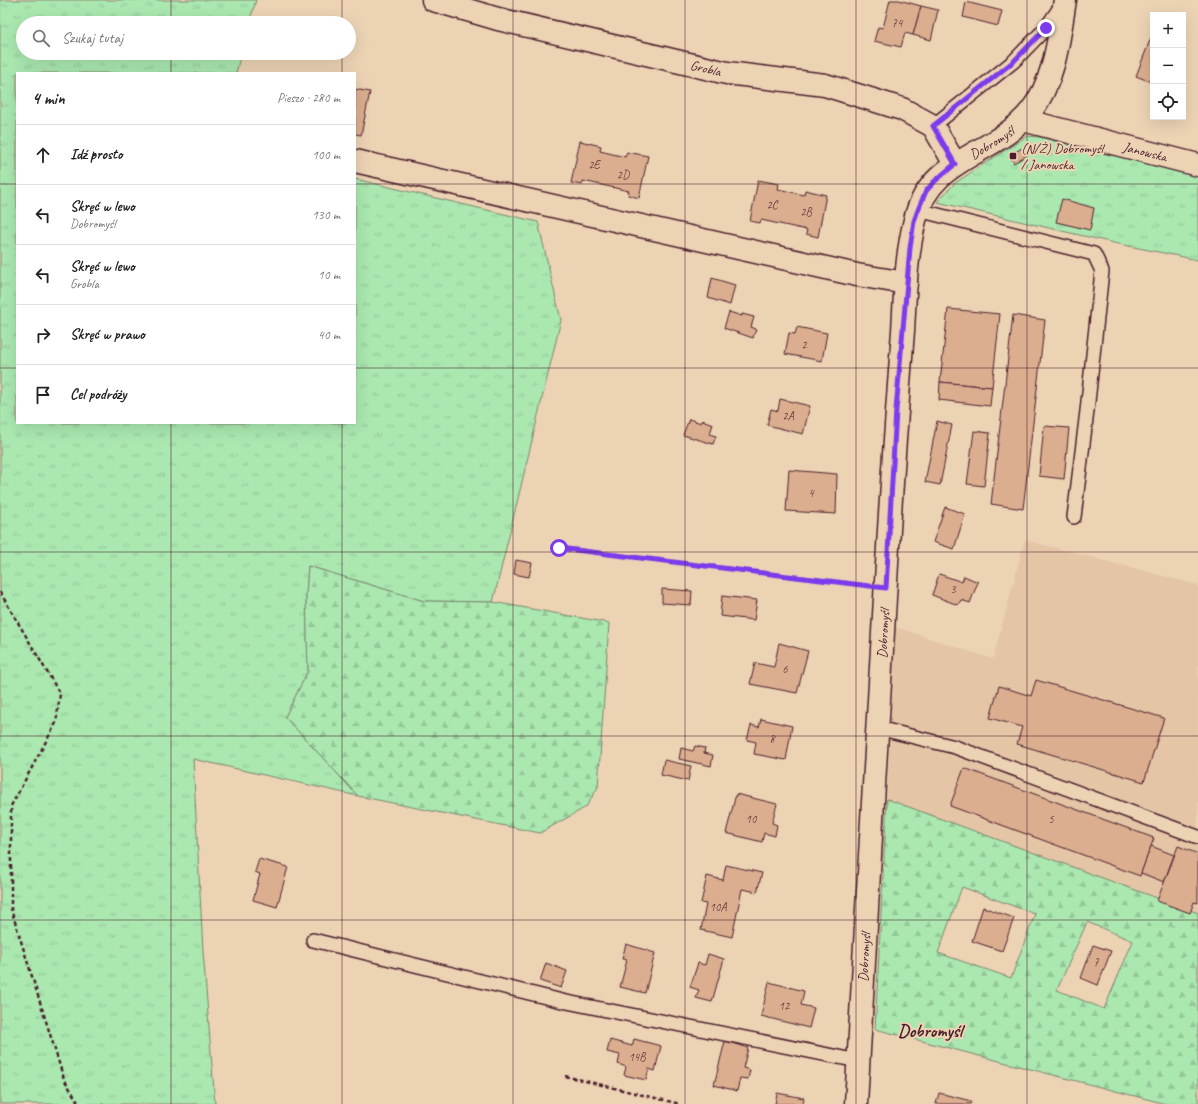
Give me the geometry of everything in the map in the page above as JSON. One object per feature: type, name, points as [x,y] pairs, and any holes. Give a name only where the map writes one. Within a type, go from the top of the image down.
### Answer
[{"type":"street","name":"Grobla","points":[[433,0],[498,19],[727,73],[825,85],[902,109],[933,126]]},
{"type":"street","name":"Dobromyśl","points":[[856,1104],[896,410],[906,283],[914,221],[926,191],[935,181],[955,164],[1005,135],[1023,120],[1033,108],[1047,81],[1058,43],[1065,0]]},
{"type":"street","name":"Janowska","points":[[1023,120],[1198,165]]},
{"type":"street","points":[[933,126],[955,164]]},
{"type":"street","points":[[356,161],[857,275],[906,283]]},
{"type":"lane","points":[[933,126],[1014,61],[1046,28],[1065,0]]},
{"type":"lane","points":[[918,210],[1094,254],[1102,270],[1074,517]]},
{"type":"lane","points":[[878,728],[955,747],[1198,838]]},
{"type":"lane","points":[[313,940],[562,1001],[858,1061]]},
{"type":"path","points":[[559,548],[886,588]]},
{"type":"path","points":[[0,592],[60,694],[56,722],[11,806],[11,909],[64,1079],[79,1104]]},
{"type":"path","points":[[565,1076],[680,1104]]},
{"type":"shaded area","points":[[1025,540],[1198,585],[1198,913],[887,799],[895,627],[993,659]]},
{"type":"green space","points":[[0,0],[256,0],[251,16],[16,16],[16,60],[239,60],[236,72],[16,72],[16,424],[356,424],[356,179],[538,222],[561,320],[493,602],[424,601],[308,566],[306,595],[308,671],[285,717],[358,796],[193,759],[203,951],[215,1104],[0,1104]]},
{"type":"green space","points":[[1027,136],[1039,137],[1198,176],[1198,260],[1114,243],[937,202],[955,183]]},
{"type":"green space","points":[[308,566],[424,601],[493,602],[609,623],[598,787],[586,807],[540,833],[358,796],[285,717],[308,671],[306,595]]},
{"type":"green space","points":[[887,799],[1198,913],[1198,1104],[1166,1104],[875,1029]],"holes":[[[962,887],[1035,914],[1011,978],[938,953]],[[1087,922],[1133,941],[1104,1009],[1057,990]]]},
{"type":"building","points":[[890,0],[899,0],[921,6],[913,35],[905,33],[901,47],[874,41],[878,27],[883,28]]},
{"type":"building","points":[[966,2],[1002,11],[998,26],[963,17]]},
{"type":"building","points":[[921,6],[938,10],[931,40],[913,35]]},
{"type":"building","points":[[1150,40],[1150,82],[1136,76]]},
{"type":"building","points":[[356,89],[370,92],[361,135],[356,134]]},
{"type":"building","points":[[580,141],[601,146],[600,151],[625,157],[627,152],[648,156],[639,198],[628,195],[629,191],[583,181],[582,185],[571,183]]},
{"type":"building","points":[[1022,148],[1027,155],[1014,163],[1009,156]]},
{"type":"building","points":[[758,180],[779,184],[778,189],[804,195],[805,190],[826,195],[818,237],[806,234],[807,230],[761,220],[760,223],[750,221]]},
{"type":"building","points":[[1062,199],[1094,208],[1090,230],[1056,222]]},
{"type":"building","points":[[712,278],[735,285],[730,305],[708,298]]},
{"type":"building","points":[[948,309],[1000,314],[992,387],[940,382]]},
{"type":"building","points":[[729,312],[742,316],[742,314],[754,317],[751,327],[756,329],[753,338],[724,328]]},
{"type":"building","points":[[1013,315],[1045,320],[1023,509],[991,504]]},
{"type":"building","points":[[797,327],[827,333],[822,361],[785,354],[789,333],[795,334]]},
{"type":"building","points":[[940,382],[992,387],[990,406],[939,400]]},
{"type":"building","points":[[780,399],[810,406],[803,434],[767,425],[771,409],[778,411]]},
{"type":"building","points":[[689,419],[701,423],[702,420],[713,424],[710,434],[716,436],[713,444],[683,435]]},
{"type":"building","points":[[937,421],[952,425],[940,485],[925,482]]},
{"type":"building","points":[[1044,426],[1069,428],[1064,479],[1039,476]]},
{"type":"building","points":[[974,431],[990,433],[984,486],[967,484]]},
{"type":"building","points":[[789,470],[837,474],[836,514],[786,511]]},
{"type":"building","points":[[945,507],[965,514],[954,549],[933,542]]},
{"type":"building","points":[[516,560],[532,563],[529,577],[514,574]]},
{"type":"building","points":[[939,574],[962,582],[964,576],[978,582],[970,603],[961,600],[958,605],[932,595]]},
{"type":"building","points":[[662,589],[692,591],[691,605],[662,603]]},
{"type":"building","points":[[722,596],[757,600],[754,620],[720,616]]},
{"type":"building","points":[[779,643],[808,651],[797,693],[750,684],[755,663],[774,667]]},
{"type":"building","points":[[1036,680],[1164,718],[1144,782],[1017,744],[1022,727],[990,718],[999,686],[1031,696]]},
{"type":"building","points":[[761,719],[792,726],[786,760],[754,754],[756,742],[747,740],[751,725],[759,727]]},
{"type":"building","points":[[695,746],[705,748],[704,753],[713,755],[711,766],[679,759],[681,748],[693,751]]},
{"type":"building","points":[[664,760],[691,766],[688,781],[661,775]]},
{"type":"building","points":[[964,768],[1154,838],[1140,876],[950,806]]},
{"type":"building","points":[[736,794],[777,804],[772,823],[777,825],[775,836],[764,833],[762,842],[726,833]]},
{"type":"building","points":[[1151,846],[1174,855],[1164,882],[1141,873]]},
{"type":"building","points":[[1178,846],[1198,854],[1198,903],[1194,902],[1190,913],[1157,901]]},
{"type":"building","points":[[259,859],[288,867],[277,907],[253,900],[260,874],[255,872]]},
{"type":"building","points":[[726,865],[762,873],[757,892],[742,889],[732,937],[701,930],[706,904],[701,903],[707,876],[723,880]]},
{"type":"building","points":[[983,907],[1014,918],[1002,951],[972,941]]},
{"type":"building","points":[[626,944],[655,953],[645,993],[620,987],[627,960],[622,959]]},
{"type":"building","points":[[1093,945],[1111,951],[1098,985],[1081,978]]},
{"type":"building","points":[[708,954],[724,959],[712,1002],[696,998],[699,990],[690,987],[698,963],[705,965]]},
{"type":"building","points":[[546,963],[567,971],[561,988],[540,981]]},
{"type":"building","points":[[769,982],[804,991],[801,1005],[814,1008],[809,1028],[761,1016]]},
{"type":"building","points":[[634,1039],[661,1046],[655,1071],[649,1069],[646,1080],[624,1075],[626,1067],[618,1064],[620,1055],[607,1052],[610,1040],[632,1046]]},
{"type":"building","points":[[725,1041],[748,1048],[743,1068],[750,1070],[748,1079],[740,1078],[737,1091],[714,1085]]},
{"type":"building","points":[[777,1093],[804,1098],[803,1104],[775,1104]]},
{"type":"building","points":[[939,1093],[971,1101],[971,1104],[936,1104]]},
{"type":"place","name":"(N/Ż) Dobromyśl / Janowska","points":[[1013,156]]},
{"type":"district","name":"Dobromyśl","points":[[930,1031]]},
{"type":"route","points":[[559,548],[886,588],[896,410],[906,283],[914,221],[926,191],[955,164],[933,126],[1014,61],[1046,28]]}]
